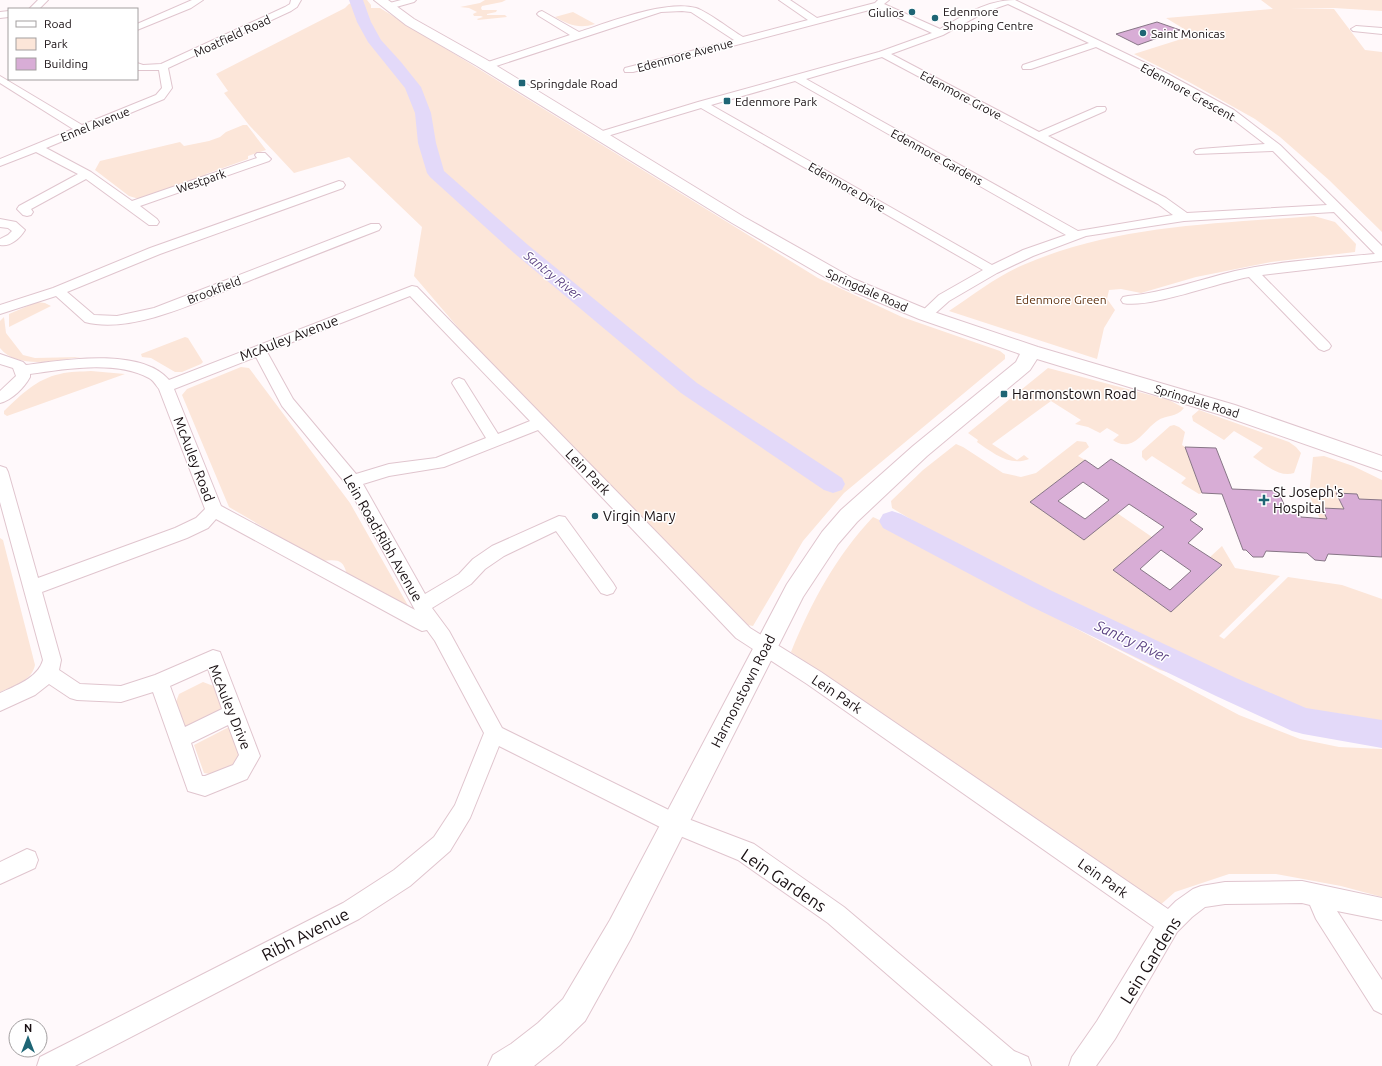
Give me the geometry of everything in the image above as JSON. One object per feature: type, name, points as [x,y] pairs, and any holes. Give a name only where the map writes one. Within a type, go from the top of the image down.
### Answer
[{"type":"street","points":[[35,8],[43,0]]},
{"type":"street","points":[[138,27],[188,6],[198,0]]},
{"type":"street","name":"Moatfield Road","points":[[163,67],[288,9],[294,5],[296,0]]},
{"type":"street","points":[[385,3],[410,0]]},
{"type":"street","points":[[784,0],[815,21]]},
{"type":"street","points":[[600,136],[702,104],[883,54],[940,33],[982,10],[1010,0]]},
{"type":"street","name":"Edenmore Crescent","points":[[1010,0],[1230,112],[1276,147],[1382,253]]},
{"type":"street","name":"Edenmore Avenue","points":[[629,70],[881,2],[940,33]]},
{"type":"street","name":"Springdale Road","points":[[385,3],[410,22],[486,66],[738,220],[848,284],[925,315],[1031,351],[1228,410],[1382,464]]},
{"type":"street","name":"Edenmore Avenue","points":[[486,66],[660,9],[682,8],[694,10],[741,40]]},
{"type":"street","points":[[542,14],[577,35]]},
{"type":"street","points":[[1356,29],[1382,31]]},
{"type":"street","points":[[1027,67],[1096,44]]},
{"type":"street","name":"Edenmore Grove","points":[[883,54],[1162,201],[1184,217]]},
{"type":"street","points":[[138,66],[142,68],[163,67]]},
{"type":"street","name":"Ennel Avenue","points":[[0,163],[160,97],[167,88],[163,67]]},
{"type":"street","name":"Edenmore Gardens","points":[[798,78],[1076,235]]},
{"type":"street","points":[[1,81],[80,129]]},
{"type":"street","name":"Edenmore Drive","points":[[702,104],[992,270]]},
{"type":"street","points":[[1039,136],[1101,109]]},
{"type":"street","points":[[1200,152],[1276,147]]},
{"type":"street","points":[[37,148],[87,174],[132,205],[153,222]]},
{"type":"street","name":"Westpark","points":[[132,205],[265,159],[261,154]]},
{"type":"street","points":[[26,212],[23,209],[87,174]]},
{"type":"street","points":[[0,310],[58,291],[155,251],[339,185]]},
{"type":"street","points":[[925,315],[944,298],[992,270],[1028,253],[1076,235],[1184,217],[1338,208]]},
{"type":"street","points":[[0,223],[12,224],[19,230],[12,238],[3,242]]},
{"type":"street","name":"Brookfield","points":[[58,291],[90,319],[117,320],[150,314],[375,227]]},
{"type":"street","points":[[1128,300],[1148,299],[1195,285],[1272,268],[1382,257]]},
{"type":"street","points":[[1253,273],[1324,346]]},
{"type":"street","name":"McAuley Avenue","points":[[166,387],[412,290]]},
{"type":"street","name":"Lein Park","points":[[412,290],[744,633],[821,683],[1169,924]]},
{"type":"street","name":"Lein Road;Ribh Avenue","points":[[259,350],[287,402],[353,481],[422,605],[442,636],[495,734]]},
{"type":"street","name":"Harmonstown Road","points":[[504,1066],[549,1034],[574,1010],[620,930],[676,824],[765,647],[799,585],[830,538],[850,516],[920,451],[1023,366],[1031,351]]},
{"type":"street","points":[[0,359],[18,365],[22,370],[23,377],[11,390],[0,398]]},
{"type":"street","name":"McAuley Road","points":[[22,370],[70,364],[121,364],[154,374],[166,387],[214,510],[422,624],[432,622]]},
{"type":"street","points":[[459,383],[495,441]]},
{"type":"street","points":[[353,481],[389,470],[438,463],[541,423]]},
{"type":"street","points":[[0,472],[6,518],[32,588],[52,660],[49,673],[28,689],[0,702]]},
{"type":"street","points":[[32,588],[181,533],[202,523],[214,510]]},
{"type":"street","points":[[422,605],[465,579],[480,564],[498,552],[559,522],[607,588]]},
{"type":"street","name":"McAuley Drive","points":[[49,673],[77,692],[121,694],[159,682],[213,658],[250,756],[240,772],[205,786],[195,784],[159,682]]},
{"type":"street","points":[[179,739],[234,713]]},
{"type":"street","name":"Lein Gardens","points":[[495,734],[676,824],[746,852],[836,915],[1005,1060],[1019,1066]]},
{"type":"street","name":"Ribh Avenue","points":[[49,1066],[351,911],[402,878],[442,844],[463,811],[490,742],[495,734]]},
{"type":"street","points":[[0,873],[27,860]]},
{"type":"street","name":"Lein Gardens","points":[[1081,1066],[1106,1030],[1169,924],[1184,909],[1201,897],[1225,893],[1302,892],[1382,909]]},
{"type":"street","points":[[1317,895],[1324,911],[1382,1002]]},
{"type":"green space","points":[[350,0],[367,0],[371,5],[371,8],[380,8],[818,278],[902,317],[1000,351],[1005,355],[1005,359],[844,493],[803,541],[753,626],[748,625],[473,345],[414,276],[422,227],[349,157],[294,173],[249,125],[224,93],[228,91],[216,74],[345,8],[352,3]]},
{"type":"green space","points":[[485,0],[506,0],[482,6],[481,8],[482,10],[497,10],[496,12],[487,15],[505,15],[507,17],[478,20],[477,19],[483,17],[474,16],[473,14],[477,12],[469,8],[460,7],[480,3]]},
{"type":"green space","points":[[1261,0],[1382,0],[1382,11],[1334,8],[1290,9],[1334,9],[1365,50],[1382,52],[1382,232],[1329,180],[1280,137],[1255,119],[1189,82],[1134,54],[1194,35],[1166,18],[1273,9]]},
{"type":"green space","points":[[573,12],[595,24],[579,26],[555,17]]},
{"type":"green space","points":[[243,125],[247,125],[266,150],[248,156],[248,159],[206,174],[206,176],[139,199],[129,196],[95,170],[100,161],[180,142],[184,146],[209,141]]},
{"type":"green space","name":"Edenmore Green","points":[[1314,216],[1335,222],[1356,244],[1355,252],[1271,262],[1196,277],[1141,293],[1121,289],[1109,290],[1107,299],[1115,310],[1104,328],[1097,359],[949,311],[1013,269],[1058,252],[1094,242],[1166,228]]},
{"type":"green space","points":[[37,302],[45,303],[51,306],[9,327],[9,314]]},
{"type":"green space","points":[[4,317],[6,333],[23,355],[35,358],[81,357],[38,362],[17,359],[7,355],[0,348],[0,321]]},
{"type":"green space","points":[[185,337],[188,338],[203,362],[201,364],[182,372],[175,372],[151,358],[142,357],[141,354]]},
{"type":"green space","points":[[241,367],[249,368],[350,503],[410,609],[347,575],[344,566],[338,561],[321,561],[229,507],[182,395],[187,389]]},
{"type":"green space","points":[[1048,368],[1169,400],[1184,408],[1175,415],[1164,417],[1157,421],[1132,443],[1124,444],[1113,440],[1119,435],[1107,428],[1100,433],[1088,427],[1075,424],[1081,420],[1051,401],[992,444],[1017,460],[1024,455],[1029,459],[1022,461],[1008,460],[995,454],[977,442],[978,440],[968,433]]},
{"type":"green space","points":[[91,371],[125,374],[7,416],[4,414],[4,411],[29,388],[51,376],[72,372]]},
{"type":"green space","points":[[1199,410],[1289,442],[1301,453],[1294,473],[1283,474],[1253,457],[1263,448],[1234,431],[1224,440],[1193,421],[1192,416]]},
{"type":"green space","points":[[1174,425],[1185,432],[1182,445],[1185,447],[1202,493],[1199,494],[1181,483],[1186,478],[1152,456],[1146,461],[1142,457],[1142,451],[1170,426]]},
{"type":"green space","points":[[1077,441],[1086,442],[1089,447],[1078,456],[1085,460],[1030,502],[1084,540],[1117,513],[1152,537],[1113,570],[1171,612],[1222,566],[1210,557],[1222,546],[1235,568],[1280,576],[1219,636],[1224,639],[1288,577],[1342,585],[1382,599],[1382,722],[1342,714],[1311,712],[1286,707],[1160,670],[1059,620],[1239,715],[1300,739],[1339,747],[1382,749],[1382,897],[1341,886],[1276,874],[1229,874],[1175,892],[1158,907],[791,652],[816,598],[836,564],[847,548],[873,517],[983,569],[892,508],[891,501],[923,470],[956,444],[1003,473],[1021,477],[1036,473]]},
{"type":"green space","points":[[1324,456],[1353,466],[1382,480],[1382,500],[1363,506],[1357,494],[1336,493],[1342,506],[1352,506],[1331,527],[1325,530],[1309,495],[1313,457]]},
{"type":"green space","points":[[0,538],[3,540],[35,665],[33,671],[26,679],[0,692]]},
{"type":"green space","points":[[203,682],[216,687],[225,709],[182,729],[174,707],[179,694]]},
{"type":"green space","points":[[231,726],[242,755],[238,763],[216,775],[204,773],[194,745]]},
{"type":"building","name":"Saint Monicas","points":[[1157,22],[1180,30],[1138,45],[1116,34]]},
{"type":"building","name":"St Joseph's Hospital","points":[[1185,447],[1216,448],[1232,489],[1278,491],[1287,511],[1298,512],[1301,517],[1327,519],[1322,508],[1344,509],[1336,493],[1357,494],[1359,499],[1382,500],[1382,557],[1328,554],[1325,561],[1315,560],[1307,553],[1266,551],[1263,557],[1253,557],[1246,550],[1243,550],[1222,494],[1202,493]]},
{"type":"building","points":[[1111,459],[1197,514],[1190,520],[1203,529],[1188,543],[1222,565],[1171,612],[1113,570],[1164,527],[1129,504],[1084,540],[1030,502],[1085,460],[1098,469]],"holes":[[[1083,482],[1109,500],[1085,519],[1058,501]],[[1161,550],[1191,571],[1170,590],[1140,569]]]},
{"type":"waterway","name":"Santry River","points":[[356,0],[364,22],[375,42],[396,65],[413,87],[423,113],[427,143],[436,173],[521,249],[689,388],[833,484]]},
{"type":"waterway","name":"Santry River","points":[[892,521],[1040,598],[1226,687],[1303,721],[1382,734]]},
{"type":"place","name":"Giulios","points":[[912,12]]},
{"type":"place","name":"Edenmore Shopping Centre","points":[[935,18]]},
{"type":"place","name":"Saint Monicas","points":[[1143,33]]},
{"type":"place","name":"Springdale Road","points":[[522,83]]},
{"type":"place","name":"Edenmore Park","points":[[727,101]]},
{"type":"place","name":"Harmonstown Road","points":[[1004,394]]},
{"type":"place","name":"St Joseph's Hospital","points":[[1264,500]]},
{"type":"place","name":"Virgin Mary","points":[[595,516]]}]
